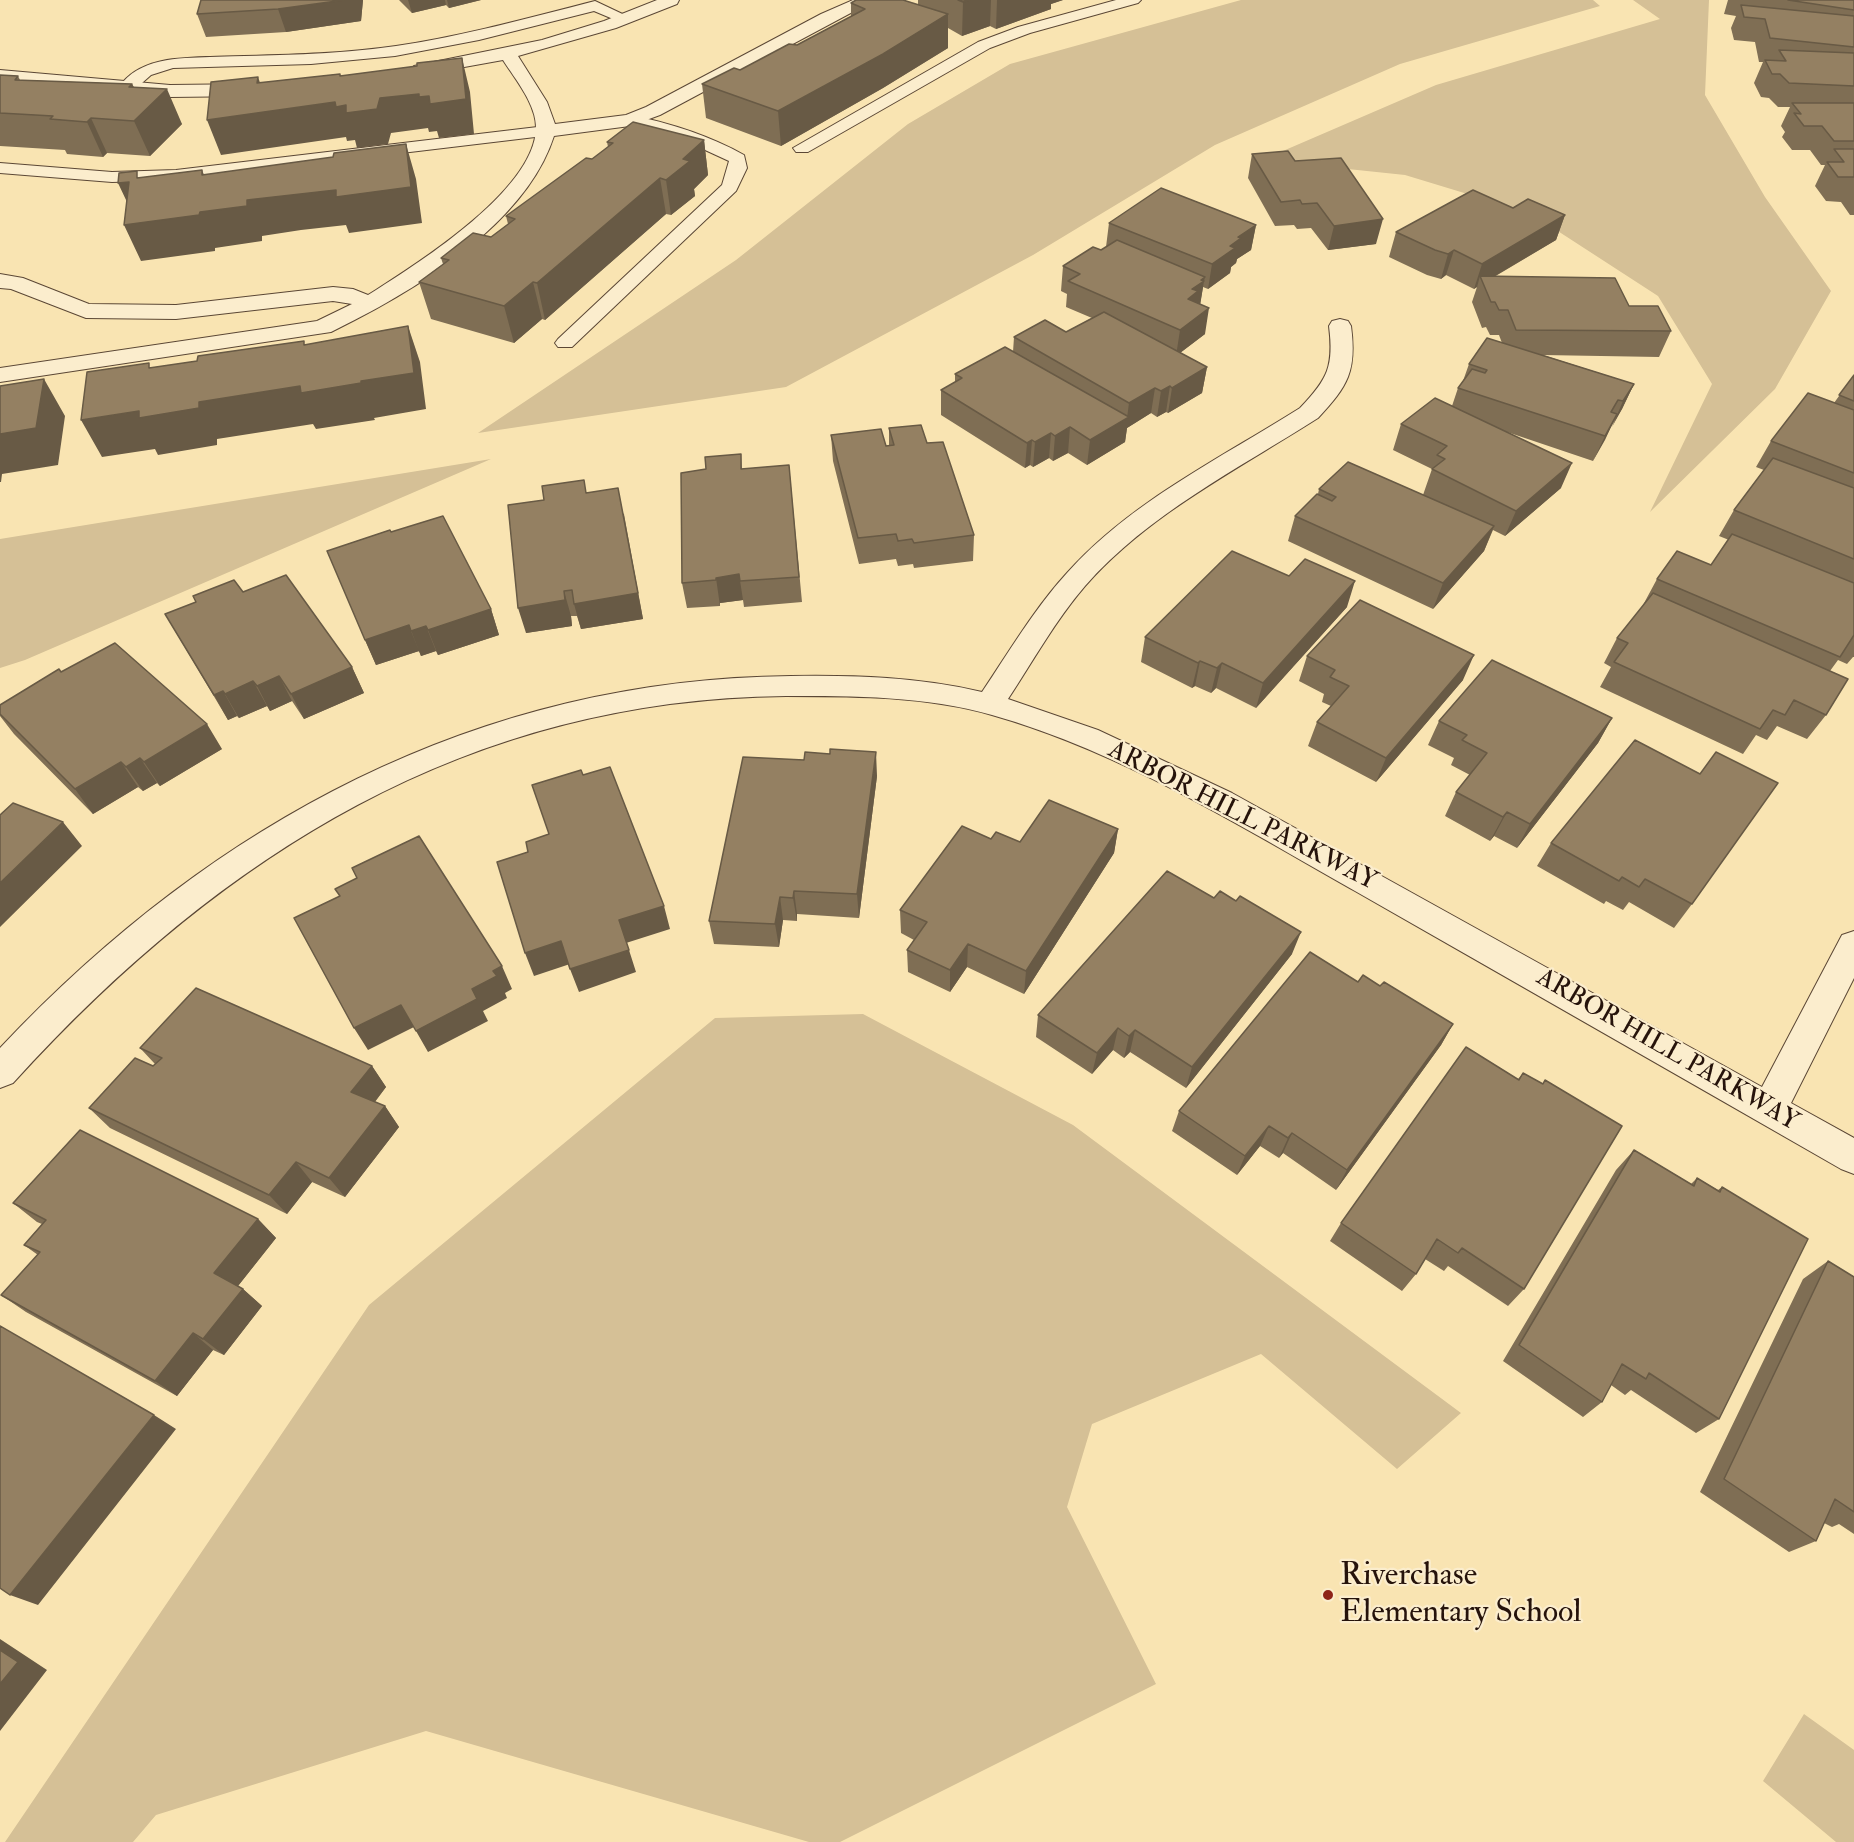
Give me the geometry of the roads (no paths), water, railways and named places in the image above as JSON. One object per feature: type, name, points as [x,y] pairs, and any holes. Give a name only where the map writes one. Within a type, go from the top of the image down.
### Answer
[{"type":"street","points":[[399,73],[508,54],[555,43],[625,19],[671,0]]},
{"type":"street","points":[[546,131],[630,120],[653,111],[827,18],[867,0]]},
{"type":"street","points":[[0,375],[323,327],[372,304],[482,224],[524,183],[546,131],[544,116],[508,54]]},
{"type":"street","points":[[0,75],[170,91],[274,88]]},
{"type":"street","points":[[0,281],[15,283],[86,312],[176,312],[333,294],[353,296],[372,304]]},
{"type":"street","points":[[989,704],[1060,599],[1091,564],[1171,501],[1309,413],[1325,396],[1339,377],[1344,357],[1340,326]]},
{"type":"street","name":"ARBOR HILL PARKWAY","points":[[0,1072],[92,976],[165,915],[247,855],[323,808],[396,773],[535,722],[619,703],[700,690],[781,685],[850,687],[913,692],[989,704],[1137,757],[1216,797],[1854,1157]]},
{"type":"street","points":[[1769,1110],[1854,945]]},
{"type":"lane","points":[[802,148],[984,45],[1024,30],[1133,0]]},
{"type":"lane","points":[[127,87],[145,72],[171,63],[311,59],[395,51],[479,35],[595,6],[625,19]]},
{"type":"lane","points":[[565,343],[730,187],[738,168],[738,159],[722,150],[667,127],[630,120]]},
{"type":"lane","points":[[0,168],[112,177],[176,175],[546,131]]},
{"type":"place","name":"Riverchase Elementary School","points":[[1328,1595]]}]
